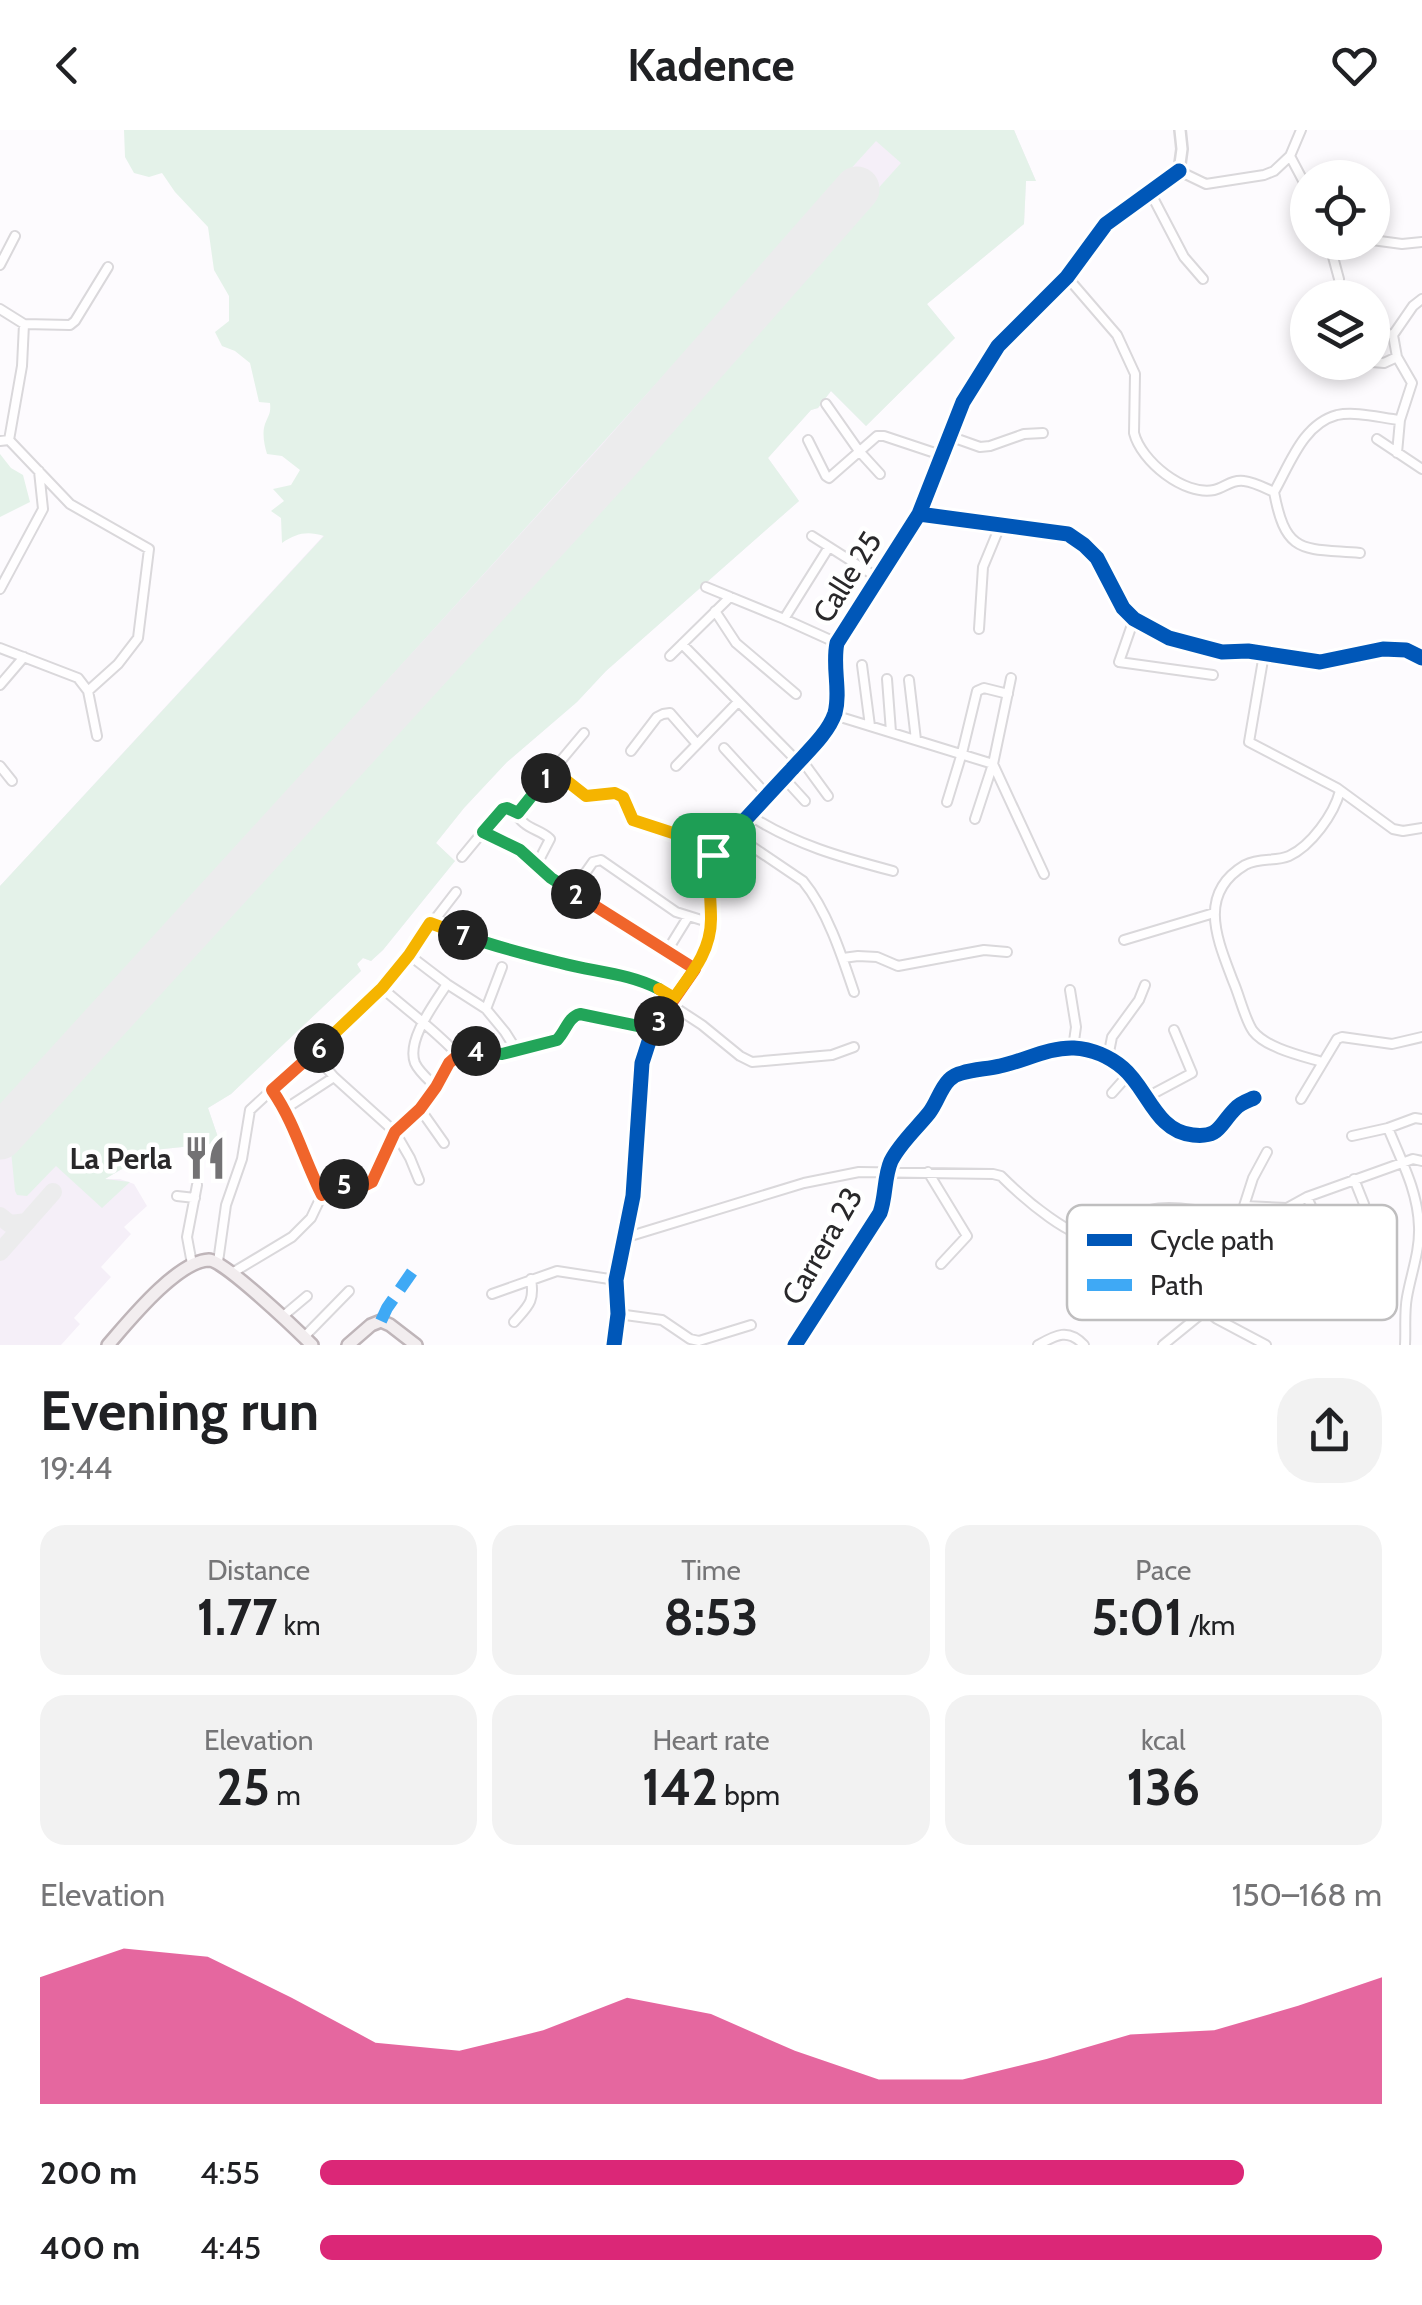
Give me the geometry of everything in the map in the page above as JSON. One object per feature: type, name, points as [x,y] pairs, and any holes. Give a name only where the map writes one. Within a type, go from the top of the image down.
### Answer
[{"type":"main road","points":[[108,1345],[176,1274],[192,1264],[213,1261],[232,1273],[308,1341]]},
{"type":"main road","points":[[118,1345],[152,1298]]},
{"type":"main road","points":[[348,1345],[371,1325],[381,1322],[413,1344]]},
{"type":"street","points":[[1180,130],[1179,171],[1206,184],[1274,170],[1290,156],[1301,130]]},
{"type":"street","points":[[1290,156],[1292,160]]},
{"type":"street","name":"Calle 25","points":[[834,715],[837,643],[919,514],[962,402],[998,346],[1068,277],[1106,224],[1179,171]]},
{"type":"street","points":[[1149,190],[1184,257],[1203,279]]},
{"type":"street","points":[[0,266],[15,236]]},
{"type":"street","points":[[1390,242],[1422,242]]},
{"type":"street","points":[[1334,260],[1339,279]]},
{"type":"street","points":[[0,309],[24,324],[70,325],[108,267]]},
{"type":"street","points":[[1068,277],[1117,335],[1135,374],[1134,433],[1147,456],[1173,480],[1186,486],[1213,490],[1237,480],[1274,492]]},
{"type":"street","points":[[1396,453],[1400,420],[1412,383],[1396,357],[1393,334],[1422,299]]},
{"type":"street","points":[[24,324],[22,366],[4,440],[70,504],[149,548],[138,638],[118,664],[88,690]]},
{"type":"street","points":[[1390,360],[1396,357]]},
{"type":"street","points":[[826,404],[880,474]]},
{"type":"street","points":[[1360,553],[1308,549],[1292,540],[1279,516],[1274,492],[1305,436],[1317,424],[1347,414],[1400,420]]},
{"type":"street","points":[[949,436],[990,446],[1024,434],[1043,433]]},
{"type":"street","points":[[808,440],[829,478],[880,435],[942,455]]},
{"type":"street","points":[[1376,439],[1422,470]]},
{"type":"street","points":[[0,590],[43,510],[39,471]]},
{"type":"street","points":[[919,514],[1068,534],[1097,558],[1123,608],[1169,638],[1222,652],[1248,651],[1320,662],[1383,649],[1406,650],[1422,658]]},
{"type":"street","points":[[978,629],[981,576],[1000,526]]},
{"type":"street","points":[[812,536],[878,578]]},
{"type":"street","points":[[784,618],[829,548]]},
{"type":"street","points":[[706,588],[837,643]]},
{"type":"street","points":[[670,656],[730,597]]},
{"type":"street","points":[[716,612],[736,644],[796,694]]},
{"type":"street","points":[[1134,618],[1120,662],[1213,675]]},
{"type":"street","points":[[682,644],[799,761],[828,796]]},
{"type":"street","points":[[0,648],[78,678],[88,690],[96,736]]},
{"type":"street","points":[[1264,654],[1249,742],[1337,788],[1393,829],[1422,828]]},
{"type":"street","points":[[0,686],[24,657]]},
{"type":"street","points":[[862,664],[870,726]]},
{"type":"street","points":[[975,819],[1012,678]]},
{"type":"street","points":[[887,679],[892,732]]},
{"type":"street","points":[[910,680],[916,740]]},
{"type":"street","points":[[947,802],[978,691],[984,688],[1008,694]]},
{"type":"street","points":[[676,766],[738,702]]},
{"type":"street","points":[[631,751],[663,714],[670,714],[698,744]]},
{"type":"street","points":[[614,1345],[618,1314],[616,1280],[633,1196],[642,1063],[653,1029],[707,948],[711,923],[709,870],[713,855],[822,735],[834,715],[992,764],[1044,874]]},
{"type":"street","points":[[518,813],[584,733]]},
{"type":"street","points":[[724,748],[768,795]]},
{"type":"street","points":[[0,766],[12,781]]},
{"type":"street","points":[[553,770],[586,796],[615,793],[623,797],[633,820],[676,834],[713,855]]},
{"type":"street","points":[[784,778],[804,801]]},
{"type":"street","points":[[1322,1062],[1279,1048],[1254,1031],[1215,934],[1214,913],[1221,890],[1245,866],[1294,854],[1324,826],[1340,791]]},
{"type":"street","points":[[462,857],[507,808],[518,813],[521,822],[550,839],[537,864]]},
{"type":"street","points":[[749,815],[826,854],[893,871]]},
{"type":"street","points":[[483,832],[520,850],[572,892],[695,969]]},
{"type":"street","points":[[732,834],[803,881],[812,892],[843,958],[854,992]]},
{"type":"street","points":[[572,892],[593,862],[601,860],[676,912],[711,923]]},
{"type":"street","points":[[213,1261],[242,1158],[248,1114],[382,988],[456,892]]},
{"type":"street","points":[[1124,940],[1214,913]]},
{"type":"street","points":[[667,951],[688,917]]},
{"type":"street","points":[[430,923],[514,952],[641,980],[752,1062],[832,1055],[854,1047]]},
{"type":"street","points":[[843,958],[877,957],[898,966],[984,950],[1007,952]]},
{"type":"street","points":[[409,955],[486,1008],[518,1052]]},
{"type":"street","points":[[486,1008],[502,967]]},
{"type":"street","points":[[436,1087],[418,1068],[413,1051],[422,1024],[447,984]]},
{"type":"street","points":[[1108,1058],[1112,1038],[1140,1000],[1145,985]]},
{"type":"street","points":[[382,988],[422,1024],[437,1032],[458,1055]]},
{"type":"street","points":[[1070,990],[1076,1027],[1073,1048],[1108,1058],[1130,1074],[1156,1114],[1173,1128],[1188,1135],[1209,1135],[1219,1130],[1237,1106],[1254,1098]]},
{"type":"street","points":[[232,1273],[292,1237],[311,1218],[322,1195],[343,1184],[372,1182],[395,1132],[420,1109],[458,1055],[472,1050],[518,1052],[557,1040],[575,1015],[580,1014],[653,1029]]},
{"type":"street","points":[[1146,1096],[1192,1073],[1174,1030]]},
{"type":"street","points":[[1300,1099],[1342,1036],[1392,1044],[1422,1037]]},
{"type":"street","name":"Carrera 23","points":[[795,1345],[880,1213],[892,1158],[932,1109],[951,1078],[1073,1048]]},
{"type":"street","points":[[314,1053],[334,1077],[395,1132],[419,1180]]},
{"type":"street","points":[[1112,1093],[1130,1074]]},
{"type":"street","points":[[285,1108],[334,1077]]},
{"type":"street","points":[[272,1090],[285,1108],[322,1195]]},
{"type":"street","points":[[420,1109],[444,1143]]},
{"type":"street","points":[[1352,1136],[1422,1119]]},
{"type":"street","points":[[1388,1128],[1420,1209],[1417,1253],[1406,1301],[1404,1345]]},
{"type":"street","points":[[1244,1205],[1267,1152]]},
{"type":"street","points":[[1292,1205],[1402,1162],[1422,1161]]},
{"type":"street","points":[[624,1238],[804,1183],[888,1171],[1000,1176],[1067,1228]]},
{"type":"street","points":[[928,1172],[967,1236],[942,1264]]},
{"type":"street","points":[[1354,1179],[1364,1205]]},
{"type":"street","points":[[192,1264],[187,1237],[197,1186]]},
{"type":"street","points":[[177,1196],[195,1198]]},
{"type":"street","points":[[1307,1197],[1311,1205]]},
{"type":"street","points":[[492,1294],[557,1271],[616,1280]]},
{"type":"street","points":[[514,1322],[531,1302],[531,1280]]},
{"type":"street","points":[[308,1341],[349,1291]]},
{"type":"street","points":[[282,1317],[307,1296]]},
{"type":"street","points":[[618,1314],[662,1320],[699,1341],[751,1325]]},
{"type":"street","points":[[1163,1345],[1194,1320]]},
{"type":"street","points":[[1218,1320],[1266,1345]]},
{"type":"street","points":[[1038,1345],[1059,1334],[1069,1334],[1084,1345]]},
{"type":"shaded area","points":[[124,130],[1014,130],[1036,181],[1026,181],[1024,224],[927,304],[955,338],[866,426],[831,391],[818,408],[811,410],[768,458],[799,501],[606,671],[577,702],[507,762],[464,808],[436,843],[455,861],[383,950],[371,961],[363,958],[357,964],[361,971],[231,1094],[208,1108],[220,1143],[154,1150],[105,1179],[130,1182],[102,1208],[56,1166],[27,1196],[17,1195],[11,1151],[901,163],[876,141],[0,1108],[0,886],[324,536],[302,534],[282,543],[281,518],[271,511],[284,501],[273,489],[291,485],[300,470],[282,456],[267,454],[264,431],[270,403],[259,402],[250,363],[222,346],[215,332],[229,321],[229,296],[214,270],[208,227],[162,173],[149,177],[134,173],[125,157]]},
{"type":"shaded area","points":[[698,130],[1014,130],[1036,181],[1026,181],[1024,224],[927,304],[955,338],[866,426],[831,391],[818,408],[811,410],[768,458],[799,501],[606,671],[577,702],[507,762],[464,808],[436,843],[455,861],[383,950],[371,961],[363,958],[357,964],[361,971],[231,1094],[208,1108],[220,1143],[154,1150],[105,1179],[134,1184],[147,1206],[124,1227],[131,1234],[101,1267],[111,1277],[74,1318],[80,1324],[61,1345],[0,1345],[0,886]]},
{"type":"shaded area","points":[[0,454],[23,475],[30,502],[0,517]]},
{"type":"taxiway","points":[[0,1139],[4,1133]]},
{"type":"taxiway","points":[[0,1252],[53,1192]]},
{"type":"taxiway","points":[[0,1216],[10,1224],[27,1222]]},
{"type":"runway","points":[[0,1137],[616,463],[857,189]]},
{"type":"marked path","points":[[381,1321],[412,1272]]},
{"type":"cycle path","points":[[614,1345],[618,1314],[616,1280],[633,1196],[642,1063],[653,1029],[707,948],[711,923],[709,870],[713,855],[832,721],[837,705],[837,643],[919,514],[963,402],[998,346],[1067,277],[1106,224],[1179,171]]},
{"type":"cycle path","points":[[919,514],[1068,534],[1097,558],[1123,608],[1134,619],[1169,638],[1222,652],[1248,651],[1320,662],[1383,649],[1406,650],[1422,658]]},
{"type":"cycle path","points":[[795,1345],[880,1213],[895,1154],[955,1075],[1055,1050],[1087,1050],[1123,1068],[1161,1118],[1180,1132],[1193,1135],[1214,1132],[1237,1107],[1254,1098]]},
{"type":"place","name":"La Perla","points":[[205,1158]]},
{"type":"route","points":[[713,855],[676,834],[633,820],[623,797],[615,793],[586,796],[553,770],[518,813],[507,808],[500,811],[483,832],[520,850],[551,878],[695,969],[653,1029],[580,1014],[575,1015],[557,1040],[518,1052],[472,1050],[458,1055],[420,1109],[395,1132],[372,1182],[343,1184],[322,1195],[285,1108],[272,1090],[382,988],[430,923],[514,952],[641,980],[674,998],[695,969],[707,948],[711,923],[709,870],[713,855]]}]
